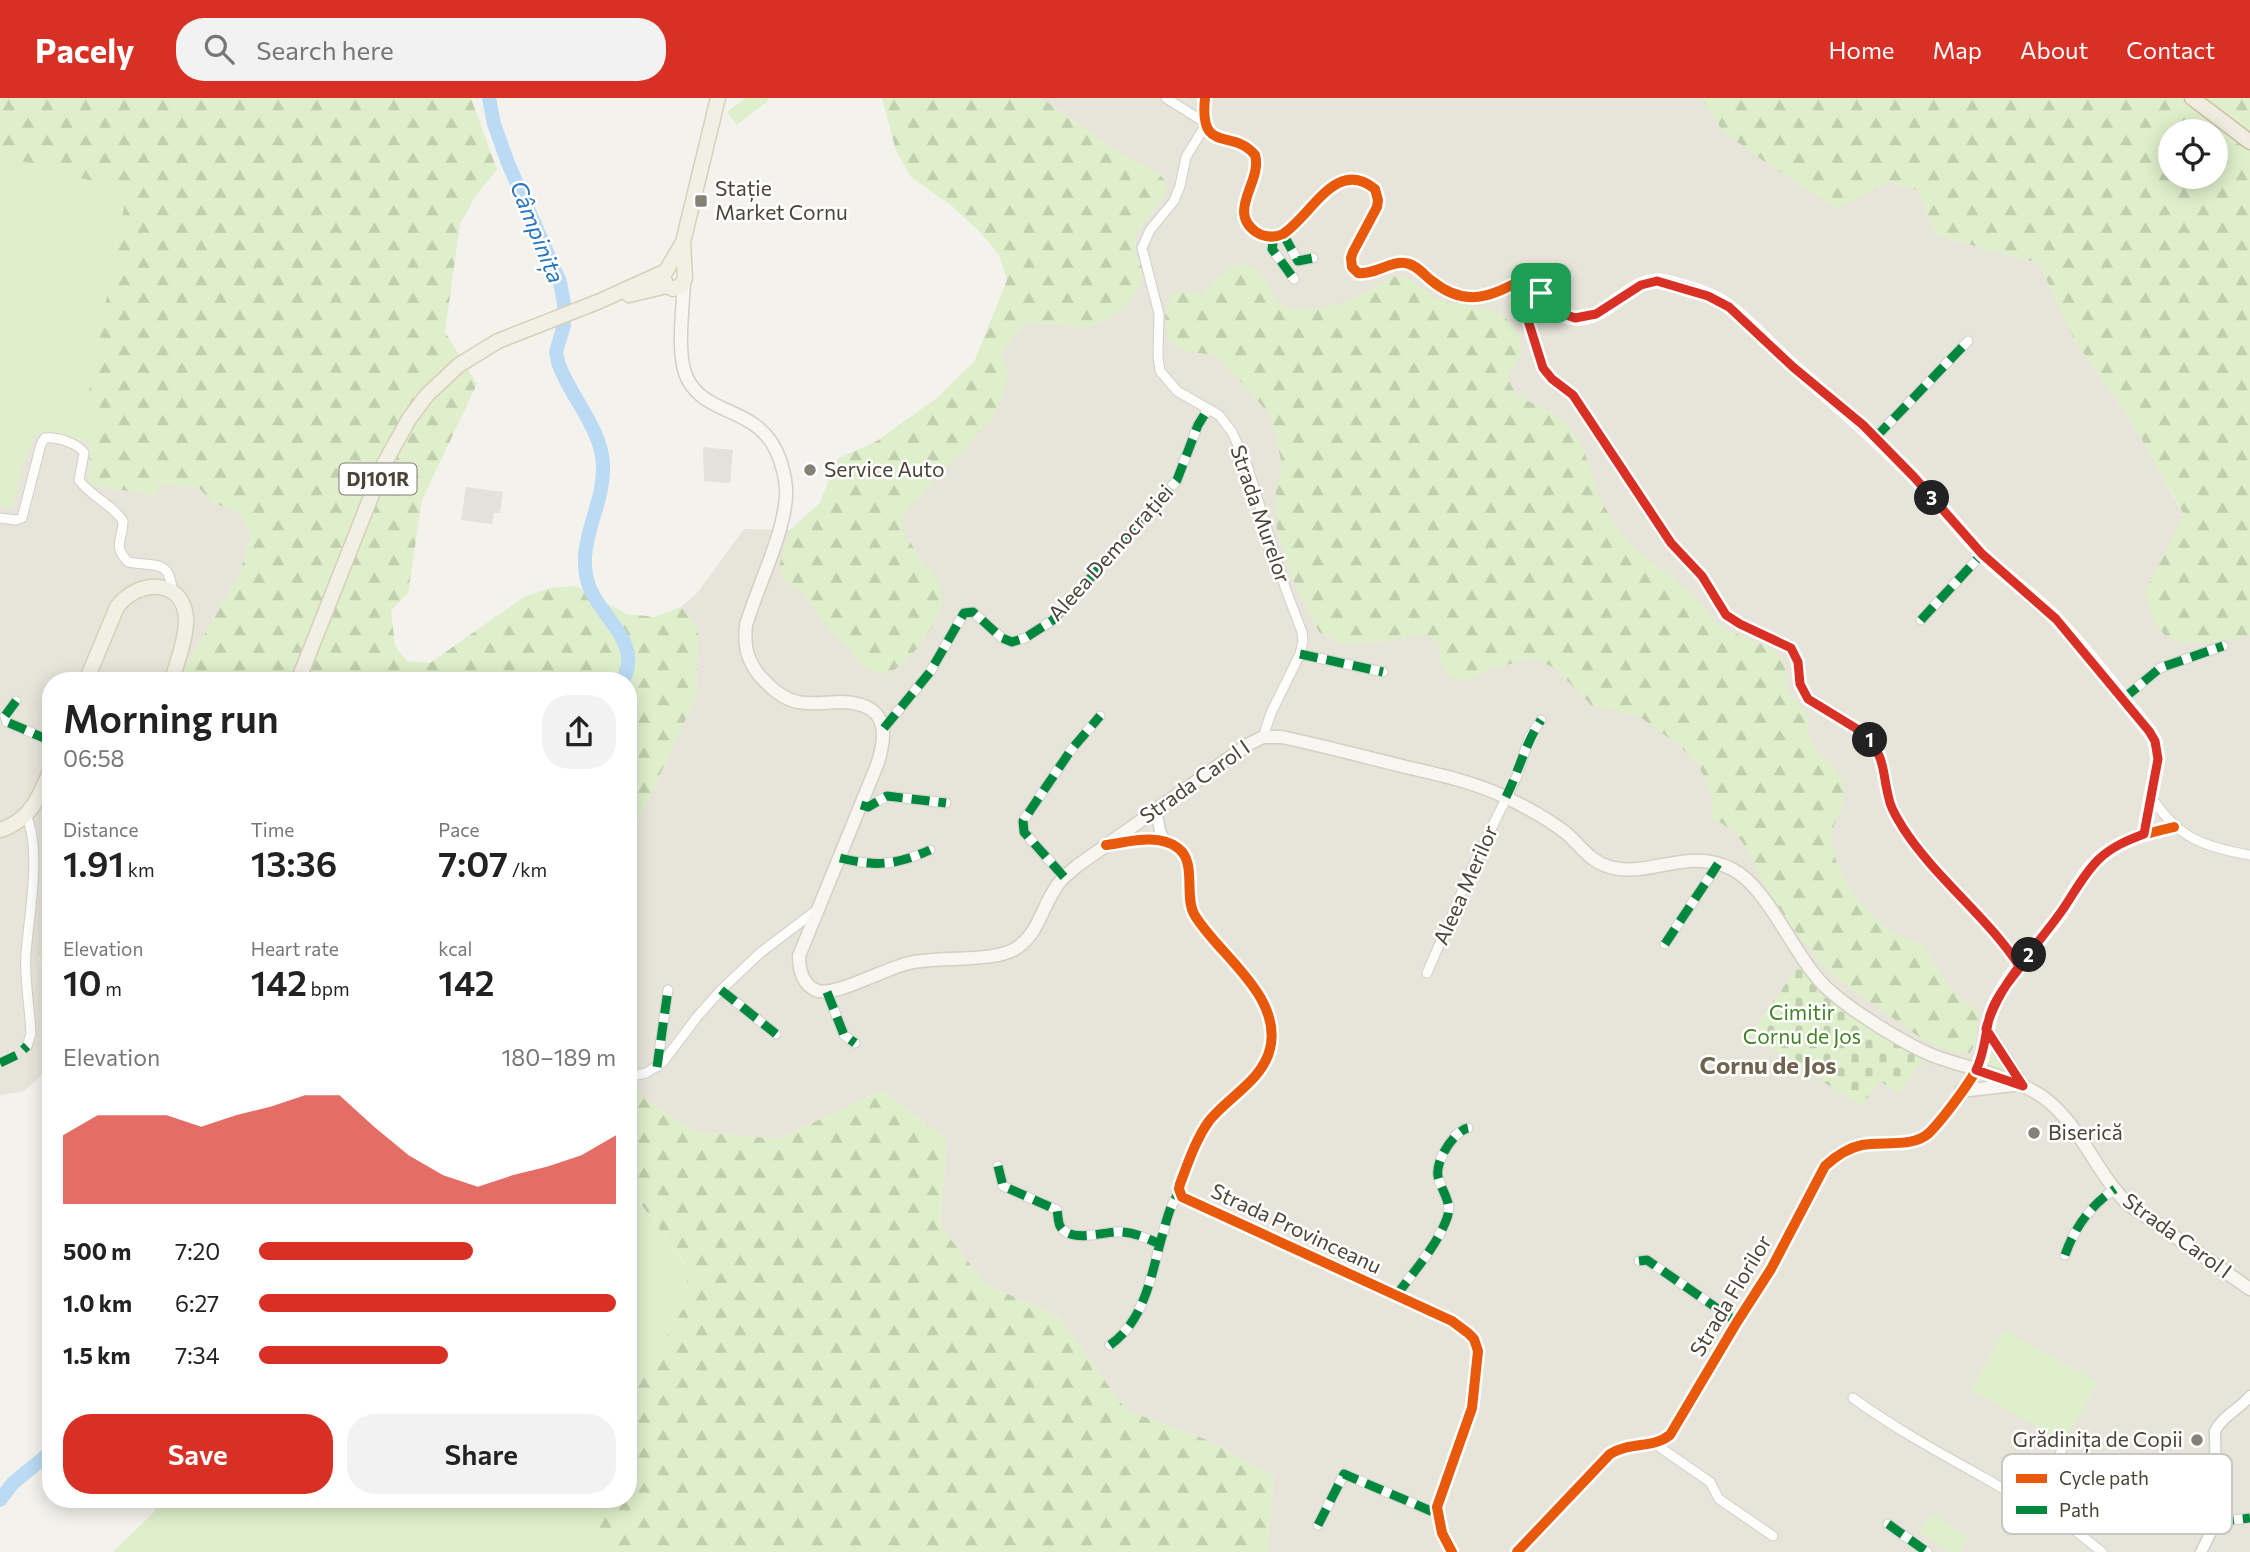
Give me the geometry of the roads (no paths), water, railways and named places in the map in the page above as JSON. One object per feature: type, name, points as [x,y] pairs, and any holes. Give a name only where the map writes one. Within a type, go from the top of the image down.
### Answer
[{"type":"highway","points":[[2192,98],[2250,142]]},
{"type":"highway","points":[[2208,98],[2250,130]]},
{"type":"main road","points":[[718,98],[683,242],[682,358],[685,375],[691,385],[707,400],[763,430],[778,454],[786,483],[780,527],[746,625],[744,641],[748,657],[760,676],[781,695],[800,703],[855,704],[874,713],[884,728],[883,748],[802,946],[799,966],[808,984],[814,989],[827,992]]},
{"type":"main road","points":[[682,311],[663,277],[683,242]]},
{"type":"main road","points":[[667,270],[677,268],[684,279]]},
{"type":"main road","name":"DJ101R","points":[[302,672],[384,464],[409,419],[436,385],[484,348],[600,301],[667,270]]},
{"type":"main road","name":"DJ101R","points":[[600,301],[668,287],[677,289],[684,279]]},
{"type":"main road","points":[[90,672],[110,620],[123,598],[147,586],[155,586],[172,593],[182,604],[186,619],[174,672]]},
{"type":"main road","name":"Strada Carol I","points":[[827,992],[908,963],[999,955],[1013,950],[1027,940],[1064,877],[1249,744],[1263,737],[1282,737],[1465,781],[1506,797],[1550,822],[1592,858],[1608,867],[1627,869],[1691,860],[1718,864],[1740,874],[1749,882],[1817,977],[1834,995],[1916,1047],[2023,1086],[2043,1097],[2065,1117],[2128,1204],[2250,1289]]},
{"type":"main road","points":[[0,830],[13,825],[26,815],[42,790]]},
{"type":"main road","points":[[1986,1029],[2023,1086]]},
{"type":"main road","points":[[1961,1091],[1995,1086],[2023,1086]]},
{"type":"street","points":[[1166,98],[1205,124],[1213,135],[1245,146],[1255,155],[1256,166],[1244,205],[1244,215],[1259,233],[1278,236],[1298,261],[1313,258]]},
{"type":"street","points":[[1205,98],[1205,124]]},
{"type":"street","name":"Strada Murelor","points":[[1205,124],[1186,157],[1174,201],[1150,230],[1142,248],[1155,290],[1159,314],[1160,371],[1177,391],[1209,408],[1227,422],[1247,465],[1302,632],[1300,654]]},
{"type":"street","points":[[1294,279],[1272,248],[1278,236],[1335,184],[1348,178],[1362,179],[1375,188],[1378,200],[1377,207],[1350,258],[1354,271],[1368,274],[1401,263],[1409,264],[1443,290],[1474,298],[1496,294],[1526,278],[1534,280],[1553,310],[1575,318],[1596,314],[1648,281],[1664,281],[1719,300],[1875,438],[1914,477],[1982,554],[2056,619],[2149,731],[2157,749],[2158,759],[2144,834]]},
{"type":"street","points":[[1541,293],[1528,304],[1526,314],[1540,362],[1547,374],[1573,395],[1671,543],[1702,576],[1726,615],[1791,648],[1798,662],[1800,684],[1805,695],[1868,738],[1884,765],[1889,800],[1904,829],[1939,876],[2004,943],[2020,967]]},
{"type":"street","points":[[1875,438],[1968,341]]},
{"type":"street","name":"Aleea Democrației","points":[[884,728],[930,672],[964,613],[973,612],[1002,638],[1012,642],[1025,638],[1053,620],[1167,492],[1180,473],[1198,425],[1209,408]]},
{"type":"street","points":[[0,518],[22,518],[45,438],[82,449],[85,453],[79,480],[123,521],[118,547],[123,557],[128,562],[164,568],[173,582],[172,593]]},
{"type":"street","points":[[1921,621],[1982,554]]},
{"type":"street","points":[[2123,699],[2160,668],[2223,646]]},
{"type":"street","points":[[1263,737],[1271,712],[1300,654],[1383,672]]},
{"type":"street","points":[[16,701],[5,716],[7,722],[42,737]]},
{"type":"street","points":[[1064,877],[1024,832],[1023,821],[1072,750],[1100,716]]},
{"type":"street","name":"Aleea Merilor","points":[[1427,973],[1474,864],[1522,763],[1529,738],[1541,720]]},
{"type":"street","points":[[861,805],[870,807],[887,796],[946,803]]},
{"type":"street","points":[[2152,798],[2174,827],[2207,846],[2250,855]]},
{"type":"street","name":"Strada Provinceanu","points":[[1156,809],[1160,831],[1165,841],[1178,848],[1185,858],[1193,912],[1257,993],[1268,1019],[1271,1038],[1270,1049],[1259,1072],[1206,1125],[1180,1184],[1180,1193],[1189,1201],[1460,1326],[1474,1339],[1478,1351],[1472,1408],[1440,1495],[1438,1514]]},
{"type":"street","points":[[26,815],[31,825],[33,842],[32,894],[26,952],[31,1034],[27,1046]]},
{"type":"street","points":[[1976,1070],[1981,1061],[1986,1029],[1995,1002],[2092,866],[2110,850],[2144,834],[2174,827]]},
{"type":"street","points":[[1106,845],[1145,840],[1165,841]]},
{"type":"street","points":[[840,858],[883,864],[911,858],[930,850]]},
{"type":"street","points":[[1665,944],[1718,864]]},
{"type":"street","points":[[637,1076],[657,1067],[722,990],[760,953],[819,908]]},
{"type":"street","points":[[657,1067],[668,990]]},
{"type":"street","points":[[722,990],[776,1034]]},
{"type":"street","points":[[827,992],[844,1035],[855,1043]]},
{"type":"street","name":"Strada Florilor","points":[[1655,1444],[1670,1436],[1676,1427],[1781,1252],[1825,1166],[1838,1155],[1863,1144],[1913,1141],[1926,1136],[1976,1070]]},
{"type":"street","points":[[1396,1296],[1447,1219],[1450,1209],[1438,1179],[1438,1170],[1453,1139],[1461,1130],[1468,1128]]},
{"type":"street","points":[[998,1166],[1003,1186],[1057,1210],[1063,1230],[1084,1237],[1124,1232],[1160,1244]]},
{"type":"street","points":[[2065,1255],[2072,1236],[2094,1204],[2115,1189]]},
{"type":"street","points":[[1110,1345],[1128,1329],[1139,1312],[1169,1213],[1180,1193]]},
{"type":"street","points":[[1639,1261],[1647,1260],[1737,1322]]},
{"type":"street","points":[[2215,1454],[2215,1431],[2220,1423],[2250,1396]]},
{"type":"street","points":[[1853,1398],[1882,1419],[2002,1488]]},
{"type":"street","points":[[1517,1552],[1610,1454],[1626,1446],[1655,1444],[1710,1482],[1719,1499],[1773,1536]]},
{"type":"street","points":[[1318,1525],[1344,1474],[1438,1514],[1442,1533],[1452,1552]]},
{"type":"street","points":[[2232,1520],[2250,1518]]},
{"type":"street","points":[[1888,1524],[1927,1552]]},
{"type":"street","points":[[2080,1534],[2102,1552]]},
{"type":"street","points":[[2201,1552],[2210,1534]]},
{"type":"waterway","name":"Câmpinița","points":[[489,98],[494,124],[508,163],[560,282],[564,325],[556,352],[558,362],[591,425],[601,451],[603,465],[600,496],[587,540],[585,570],[595,598],[624,642],[628,654],[626,672]]},
{"type":"waterway","name":"Câmpinița","points":[[0,1500],[13,1483],[42,1459]]},
{"type":"place","name":"Stație Market Cornu","points":[[701,201]]},
{"type":"place","name":"Service Auto","points":[[810,470]]},
{"type":"place","name":"Biserică","points":[[2034,1133]]},
{"type":"place","name":"Grădinița de Copii","points":[[2197,1440]]},
{"type":"district","name":"Cornu de Jos","points":[[1768,1066]]},
{"type":"park label","name":"Cimitir Cornu de Jos","points":[[1802,1025]]}]
